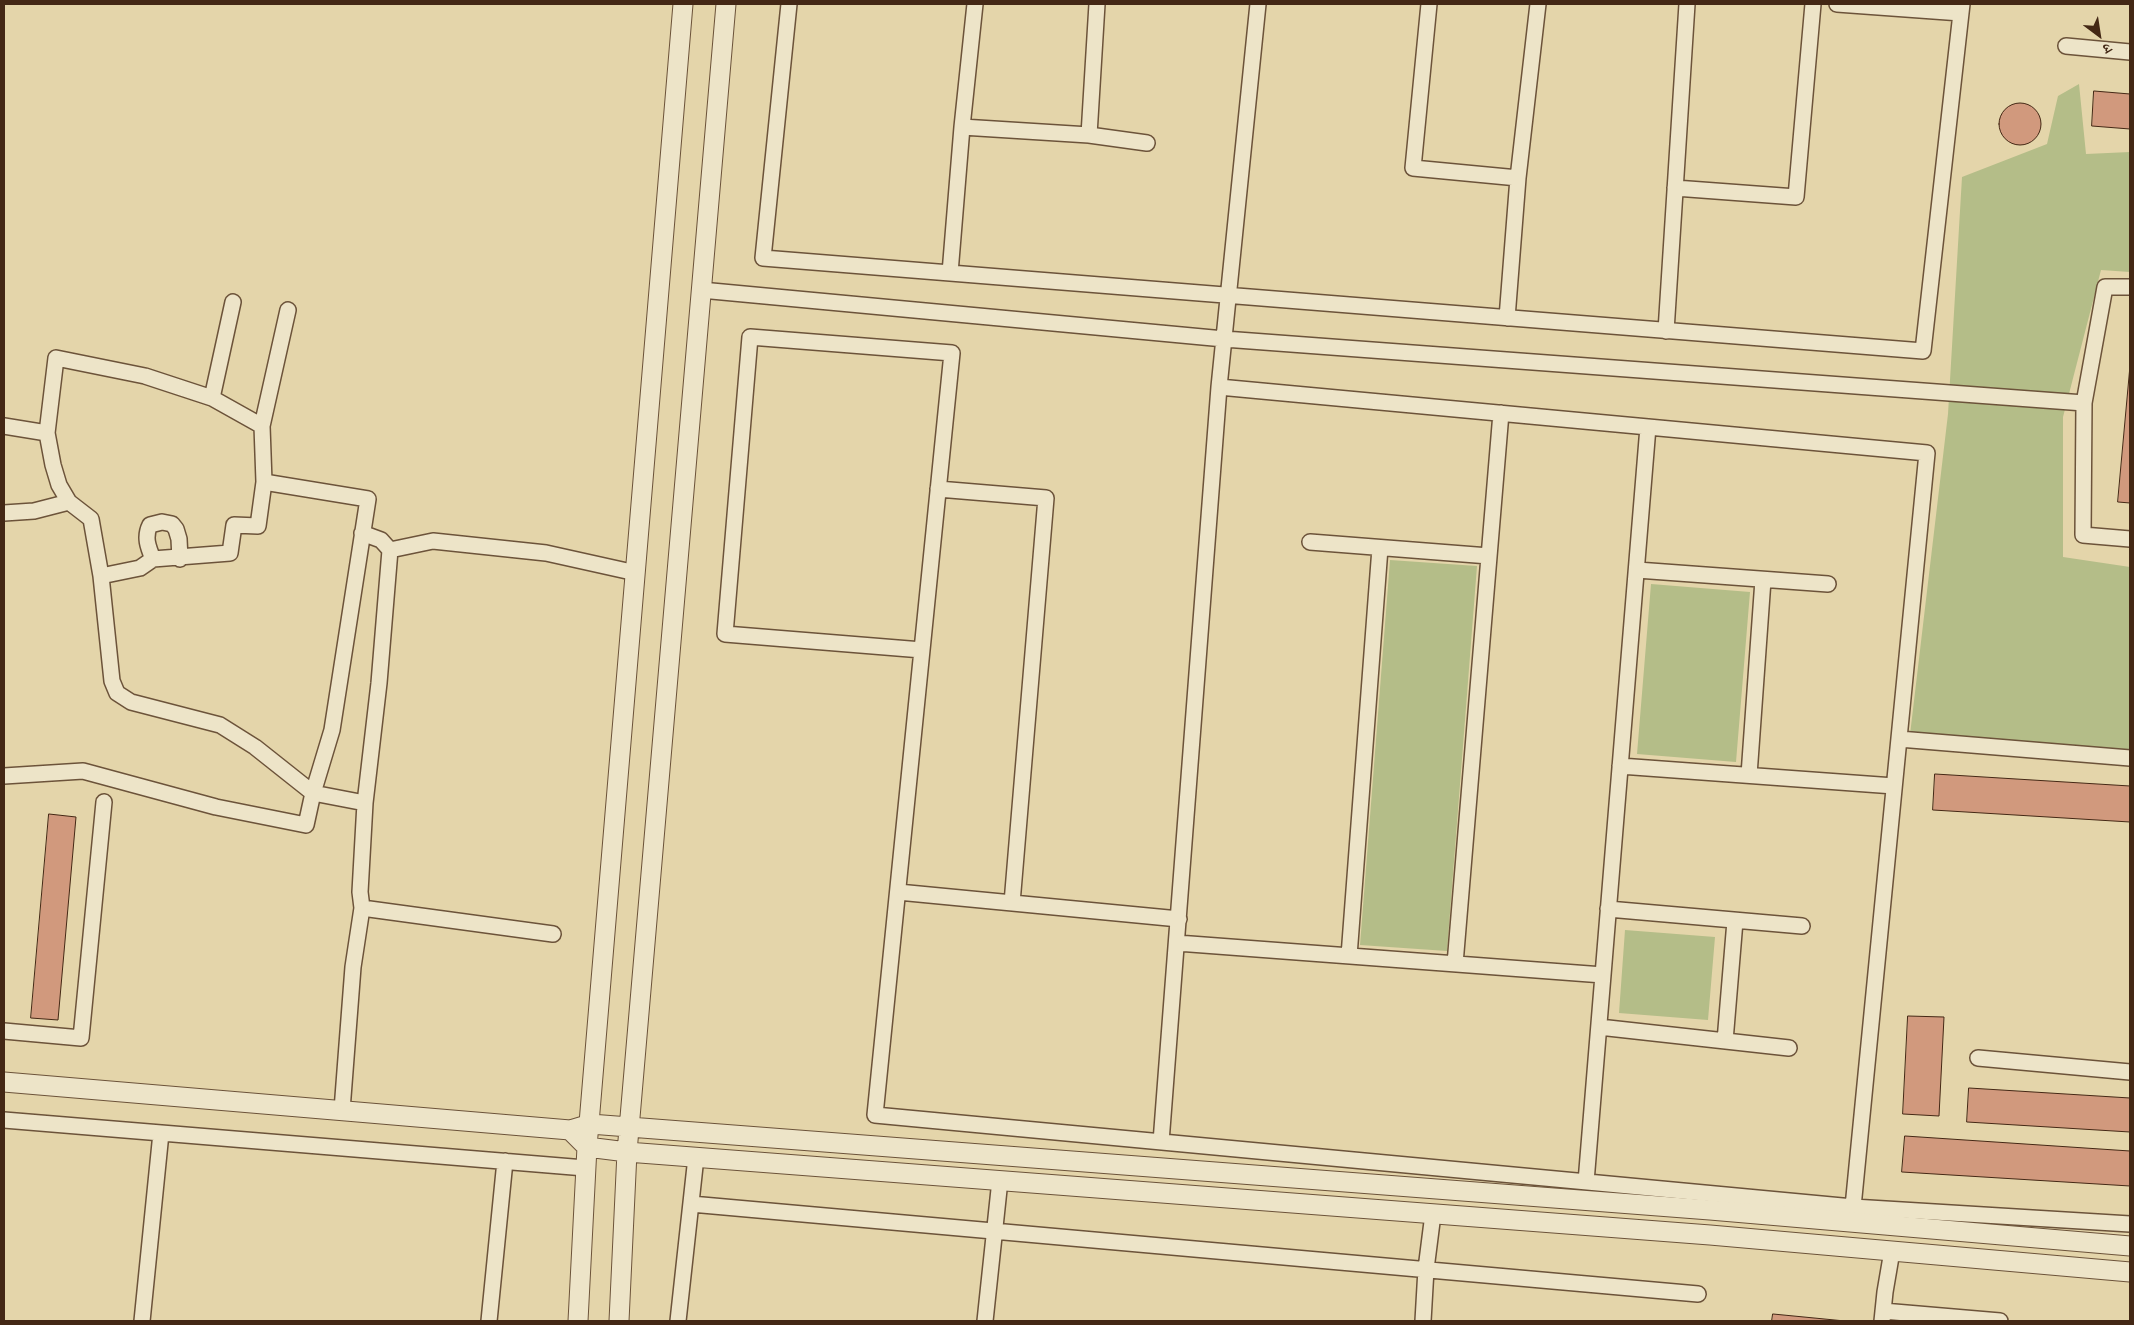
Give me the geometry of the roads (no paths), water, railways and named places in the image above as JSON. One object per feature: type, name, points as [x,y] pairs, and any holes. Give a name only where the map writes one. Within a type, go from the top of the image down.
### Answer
[{"type":"street","points":[[578,1321],[585,1168],[683,4]]},
{"type":"street","points":[[619,1321],[627,1152],[726,4]]},
{"type":"street","points":[[789,4],[763,258],[1923,351],[1961,8],[1837,4]]},
{"type":"street","points":[[950,273],[962,127],[975,4]]},
{"type":"street","points":[[1089,135],[1097,4]]},
{"type":"street","points":[[1161,1142],[1219,386],[1258,4]]},
{"type":"street","points":[[1429,4],[1413,168],[1518,178]]},
{"type":"street","points":[[1507,318],[1518,178],[1538,4]]},
{"type":"street","points":[[1666,331],[1687,4]]},
{"type":"street","points":[[1675,188],[1796,197],[1813,4]]},
{"type":"street","points":[[2066,46],[2130,52]]},
{"type":"street","points":[[962,127],[1089,135],[1147,142]]},
{"type":"street","points":[[2130,288],[2105,287],[2084,403],[2083,535],[2130,539]]},
{"type":"street","points":[[701,290],[1224,339],[2084,403]]},
{"type":"street","points":[[212,398],[233,302]]},
{"type":"street","points":[[101,576],[140,568],[153,559],[230,553],[234,525],[258,526],[264,482],[262,426],[288,310]]},
{"type":"street","points":[[922,650],[725,634],[750,337],[952,353],[898,892],[875,1115],[1854,1207],[2130,1224]]},
{"type":"street","points":[[262,426],[212,398],[145,376],[56,358],[47,433],[57,478],[69,502],[91,518],[101,576],[112,681],[118,693],[131,702],[220,725],[255,747],[313,793],[365,803]]},
{"type":"street","points":[[1219,386],[1927,453],[1854,1207]]},
{"type":"street","points":[[1455,964],[1501,413]]},
{"type":"street","points":[[4,426],[47,433]]},
{"type":"street","points":[[1586,1182],[1648,427]]},
{"type":"street","points":[[4,776],[83,771],[216,807],[306,825],[313,793],[332,730],[368,500],[264,482]]},
{"type":"street","points":[[938,489],[1046,498],[1012,903]]},
{"type":"street","points":[[4,513],[34,511],[69,502]]},
{"type":"street","points":[[153,559],[147,542],[147,533],[150,525],[162,522],[172,524],[176,529],[180,558]]},
{"type":"street","points":[[342,1110],[353,967],[362,908],[360,892],[365,803],[379,683],[390,550],[381,540],[362,533]]},
{"type":"street","points":[[390,550],[434,541],[546,552],[636,573]]},
{"type":"street","points":[[1310,542],[1489,556]]},
{"type":"street","points":[[1349,956],[1380,548]]},
{"type":"street","points":[[1637,570],[1828,584]]},
{"type":"street","points":[[1749,775],[1763,580]]},
{"type":"street","points":[[1899,739],[2130,758]]},
{"type":"street","points":[[1620,766],[1894,786]]},
{"type":"street","points":[[4,1031],[81,1038],[104,802]]},
{"type":"street","points":[[898,892],[1179,919]]},
{"type":"street","points":[[362,908],[553,934]]},
{"type":"street","points":[[1608,909],[1802,926]]},
{"type":"street","points":[[1725,1041],[1735,921]]},
{"type":"street","points":[[1177,942],[1603,975]]},
{"type":"street","points":[[1599,1027],[1789,1048]]},
{"type":"street","points":[[1978,1058],[2130,1072]]},
{"type":"street","points":[[4,1082],[570,1130],[590,1124],[1681,1208],[2130,1246]]},
{"type":"street","points":[[4,1120],[585,1168]]},
{"type":"street","points":[[570,1130],[587,1147],[627,1152],[1433,1214],[2130,1272]]},
{"type":"street","points":[[142,1321],[161,1133]]},
{"type":"street","points":[[678,1321],[696,1157]]},
{"type":"street","points":[[489,1321],[505,1161]]},
{"type":"street","points":[[985,1321],[1000,1180]]},
{"type":"street","points":[[691,1204],[1698,1294]]},
{"type":"street","points":[[1423,1321],[1426,1269],[1433,1214]]},
{"type":"street","points":[[1892,1251],[1883,1316],[2000,1321]]}]
